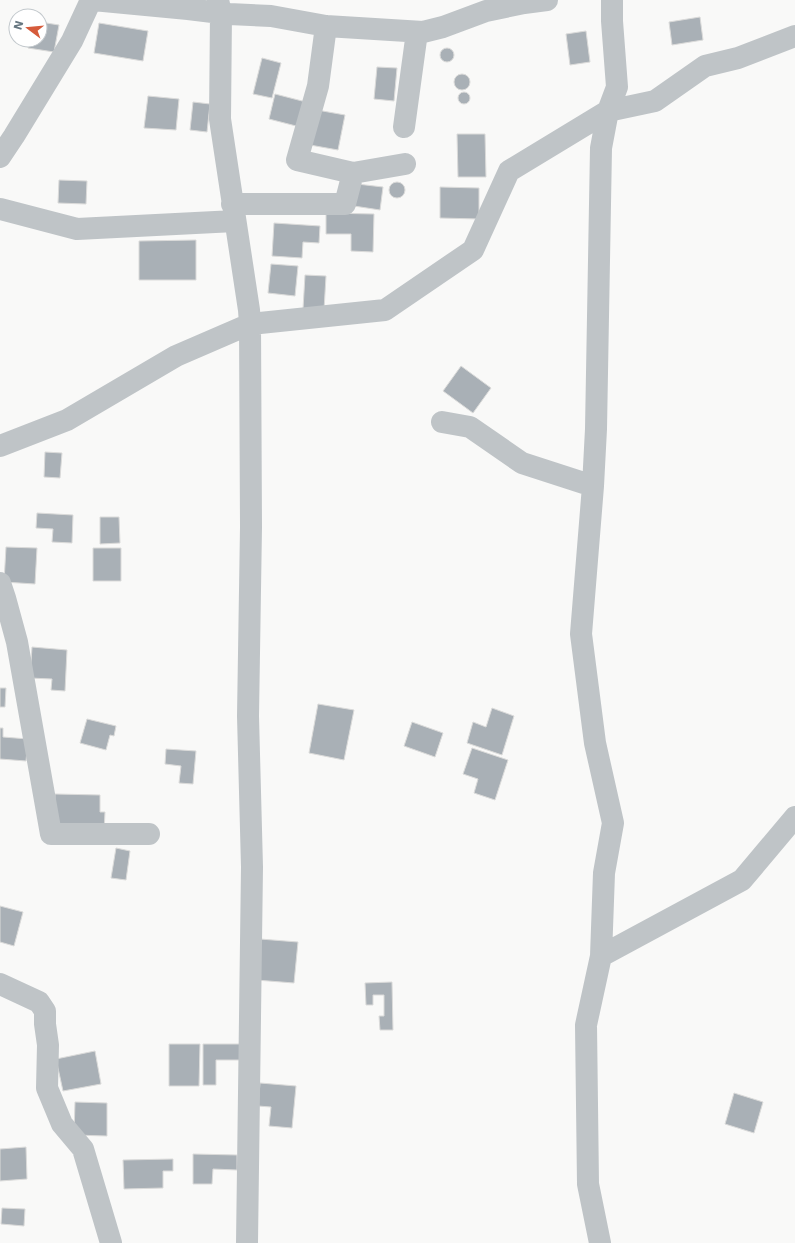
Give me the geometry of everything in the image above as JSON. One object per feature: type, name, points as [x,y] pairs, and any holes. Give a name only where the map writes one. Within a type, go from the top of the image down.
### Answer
[{"type":"street","points":[[0,157],[72,41],[92,0],[188,9],[219,7],[326,26],[417,32],[443,27],[486,11],[547,0]]},
{"type":"street","points":[[600,1243],[588,1184],[586,1025],[601,956],[604,873],[613,823],[595,743],[581,634],[593,486],[596,421],[601,148],[608,111],[617,87],[612,21],[612,0]]},
{"type":"street","points":[[219,7],[220,119],[250,324],[251,527],[248,716],[252,867],[247,1243]]},
{"type":"street","points":[[326,26],[318,86],[298,160],[353,173],[405,164]]},
{"type":"street","points":[[404,127],[417,32]]},
{"type":"street","points":[[0,446],[67,420],[176,356],[250,324],[385,310],[473,250],[509,171],[608,111],[654,101],[705,66],[738,58],[795,36]]},
{"type":"street","points":[[0,209],[77,229],[234,212],[345,204],[353,173]]},
{"type":"street","points":[[442,422],[470,427],[522,463],[593,486]]},
{"type":"street","points":[[2,593],[17,642],[51,834],[149,834]]},
{"type":"street","points":[[601,956],[742,880],[795,817]]},
{"type":"street","points":[[0,984],[39,1002],[45,1011],[48,1045],[47,1088],[62,1124],[83,1149],[111,1243]]},
{"type":"building","points":[[700,17],[703,40],[672,45],[669,22]]},
{"type":"building","points":[[48,23],[59,25],[54,52],[28,48],[48,48]]},
{"type":"building","points":[[99,23],[148,31],[143,61],[94,53]]},
{"type":"building","points":[[586,31],[590,62],[570,65],[566,34]]},
{"type":"building","points":[[444,48],[450,48],[454,52],[454,58],[450,62],[444,62],[440,58],[440,52]]},
{"type":"building","points":[[262,58],[281,63],[272,98],[253,94]]},
{"type":"building","points":[[377,67],[397,68],[394,101],[374,99]]},
{"type":"building","points":[[462,74],[468,76],[470,82],[468,88],[462,90],[456,88],[454,82],[456,76]]},
{"type":"building","points":[[462,92],[466,92],[470,98],[466,104],[462,104],[458,100],[458,96]]},
{"type":"building","points":[[275,94],[306,102],[300,127],[269,119]]},
{"type":"building","points":[[148,96],[179,99],[176,130],[144,128]]},
{"type":"building","points":[[193,102],[210,104],[207,132],[190,130]]},
{"type":"building","points":[[317,110],[345,115],[338,150],[310,145]]},
{"type":"building","points":[[457,134],[485,134],[486,177],[458,177]]},
{"type":"building","points":[[59,180],[87,181],[86,204],[58,203]]},
{"type":"building","points":[[397,182],[403,184],[405,190],[403,196],[397,198],[391,196],[389,190],[391,184]]},
{"type":"building","points":[[357,184],[383,187],[380,210],[354,206]]},
{"type":"building","points":[[440,187],[479,188],[479,219],[440,218]]},
{"type":"building","points":[[326,213],[374,214],[373,252],[351,251],[351,234],[326,234]]},
{"type":"building","points":[[274,223],[320,226],[319,243],[303,242],[302,258],[272,256]]},
{"type":"building","points":[[196,240],[196,280],[139,280],[139,241]]},
{"type":"building","points":[[271,264],[298,266],[295,296],[268,293]]},
{"type":"building","points":[[305,275],[326,276],[324,310],[303,309]]},
{"type":"building","points":[[461,366],[491,388],[473,413],[443,391]]},
{"type":"building","points":[[45,452],[62,453],[60,478],[44,477]]},
{"type":"building","points":[[37,513],[73,515],[72,543],[52,542],[53,529],[36,528]]},
{"type":"building","points":[[100,517],[119,517],[120,543],[100,544]]},
{"type":"building","points":[[6,547],[37,548],[35,584],[4,582]]},
{"type":"building","points":[[93,548],[121,548],[121,581],[93,581]]},
{"type":"building","points":[[32,647],[67,650],[65,691],[51,690],[52,679],[30,678]]},
{"type":"building","points":[[0,688],[6,688],[5,707],[0,707]]},
{"type":"building","points":[[318,704],[354,710],[344,760],[309,753]]},
{"type":"building","points":[[492,708],[514,716],[502,755],[467,743],[473,722],[486,727]]},
{"type":"building","points":[[87,719],[116,726],[114,736],[110,735],[106,750],[80,743]]},
{"type":"building","points":[[412,722],[443,733],[435,757],[404,746]]},
{"type":"building","points":[[0,728],[3,728],[3,737],[28,739],[26,761],[0,759]]},
{"type":"building","points":[[472,748],[508,760],[495,800],[474,793],[478,779],[463,774]]},
{"type":"building","points":[[166,749],[196,751],[193,784],[179,783],[181,766],[165,764]]},
{"type":"building","points":[[55,794],[100,795],[100,812],[105,812],[104,832],[54,831]]},
{"type":"building","points":[[116,848],[130,851],[126,880],[111,878]]},
{"type":"building","points":[[0,906],[23,912],[14,946],[0,942]]},
{"type":"building","points":[[260,939],[298,942],[294,983],[256,980]]},
{"type":"building","points":[[392,982],[393,1030],[380,1030],[379,1016],[384,1016],[384,995],[373,995],[373,1005],[366,1005],[365,983]]},
{"type":"building","points":[[169,1044],[200,1044],[199,1086],[169,1086]]},
{"type":"building","points":[[203,1044],[242,1044],[242,1060],[216,1060],[216,1085],[203,1085]]},
{"type":"building","points":[[95,1051],[101,1084],[63,1091],[56,1059]]},
{"type":"building","points":[[260,1083],[296,1086],[292,1128],[269,1126],[271,1107],[258,1106]]},
{"type":"building","points":[[734,1093],[763,1102],[754,1133],[725,1124]]},
{"type":"building","points":[[75,1102],[107,1103],[107,1136],[74,1135]]},
{"type":"building","points":[[26,1147],[27,1179],[0,1181],[0,1149]]},
{"type":"building","points":[[193,1154],[237,1155],[237,1170],[213,1169],[212,1184],[193,1184]]},
{"type":"building","points":[[173,1159],[173,1171],[163,1171],[163,1188],[124,1189],[123,1160]]},
{"type":"building","points":[[2,1208],[25,1209],[24,1226],[1,1224]]}]
